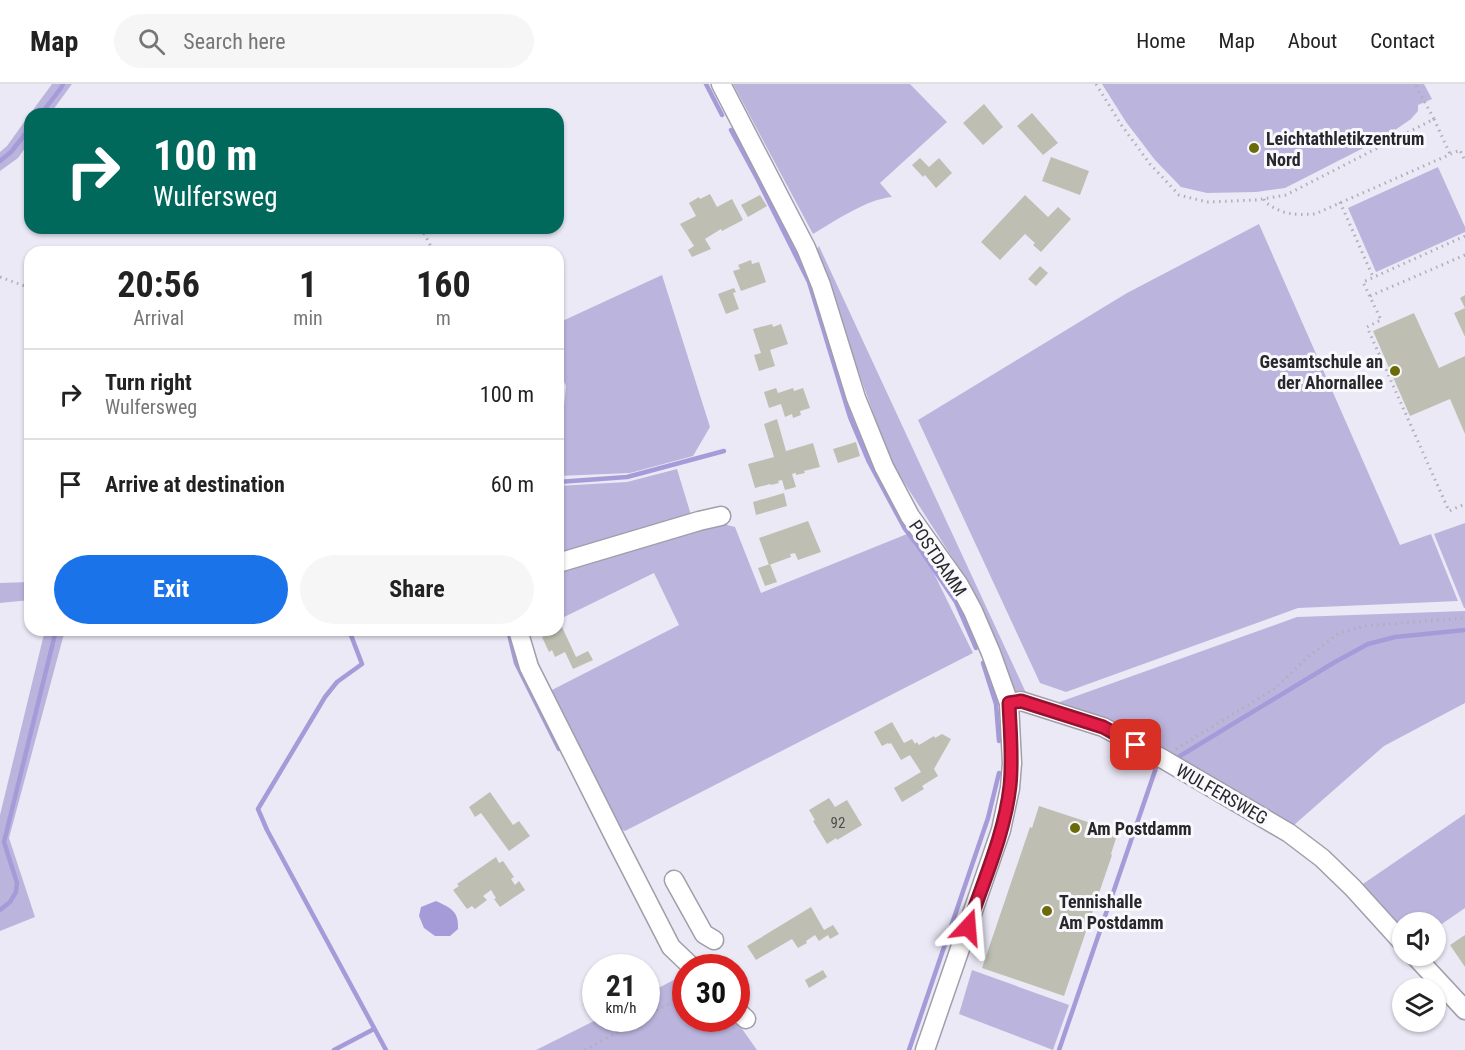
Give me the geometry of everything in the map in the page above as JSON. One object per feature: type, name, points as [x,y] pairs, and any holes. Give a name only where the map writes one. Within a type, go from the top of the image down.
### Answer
[{"type":"street","name":"POSTDAMM","points":[[721,84],[806,248],[821,285],[856,398],[884,467],[910,516],[959,585],[973,610],[1009,703],[1012,763],[1010,788],[1001,830],[925,1050]]},
{"type":"street","points":[[564,561],[721,516]]},
{"type":"street","points":[[520,636],[530,667],[586,781],[671,947],[678,954]]},
{"type":"street","name":"WULFERSWEG","points":[[1009,703],[1021,701],[1103,727],[1163,759],[1289,833],[1322,858],[1392,931]]},
{"type":"street","points":[[674,880],[704,934],[714,939]]},
{"type":"street","points":[[1424,966],[1465,1010]]},
{"type":"path","points":[[1096,84],[1122,126],[1150,164],[1179,195],[1207,202],[1264,199],[1286,195],[1434,119]]},
{"type":"path","points":[[1415,84],[1450,154]]},
{"type":"path","points":[[1264,199],[1273,208],[1285,213],[1315,214],[1460,150],[1465,161]]},
{"type":"path","points":[[1340,202],[1373,277]]},
{"type":"path","points":[[1465,236],[1364,282],[1381,320],[1367,327],[1449,511],[1465,504]]},
{"type":"path","points":[[1370,296],[1465,255]]},
{"type":"path","points":[[0,277],[24,286]]},
{"type":"path","points":[[1163,759],[1274,689],[1309,656],[1339,633],[1365,626],[1465,618]]},
{"type":"path","points":[[585,1050],[618,1032]]},
{"type":"shaded area","points":[[52,84],[72,84],[54,108],[34,108]]},
{"type":"shaded area","points":[[733,84],[910,84],[947,122],[880,183],[892,197],[862,206],[813,234]]},
{"type":"shaded area","name":"Leichtathletikzentrum Nord","points":[[1102,84],[1424,84],[1432,99],[1418,105],[1418,111],[1411,119],[1385,137],[1285,188],[1256,192],[1207,193],[1181,187],[1155,160],[1126,122]]},
{"type":"shaded area","points":[[24,122],[24,150],[18,158],[0,171],[0,152]]},
{"type":"shaded area","points":[[1438,167],[1465,227],[1465,232],[1376,272],[1348,208]]},
{"type":"shaded area","points":[[1259,224],[1400,545],[1431,534],[1458,601],[1298,608],[1066,692],[1040,683],[918,420],[1127,293]]},
{"type":"shaded area","points":[[819,246],[1027,695],[1012,690],[966,579],[891,462],[815,252]]},
{"type":"shaded area","points":[[662,275],[710,427],[693,456],[630,473],[564,476],[566,386],[564,382],[564,320]]},
{"type":"shaded area","points":[[677,469],[691,515],[564,554],[564,486],[627,482]]},
{"type":"shaded area","points":[[719,523],[735,527],[761,593],[912,532],[973,653],[625,831],[614,825],[548,692],[679,625],[654,573],[564,617],[564,568]]},
{"type":"shaded area","points":[[1465,523],[1465,608],[1464,608],[1434,534]]},
{"type":"shaded area","points":[[24,582],[24,601],[0,603],[0,583]]},
{"type":"shaded area","points":[[1465,611],[1465,703],[1384,746],[1294,825],[1179,759],[1054,704],[1297,617]]},
{"type":"shaded area","points":[[44,636],[63,636],[9,838],[35,917],[0,931],[0,815]]},
{"type":"shaded area","points":[[1465,814],[1465,908],[1446,921],[1446,912],[1392,912],[1392,921],[1360,886]]},
{"type":"shaded area","points":[[436,901],[450,908],[457,918],[458,929],[450,936],[435,936],[424,928],[419,916],[421,907]]},
{"type":"shaded area","points":[[972,970],[1069,1005],[1053,1050],[959,1014]]},
{"type":"shaded area","points":[[672,981],[672,1032],[744,1032],[757,1050],[536,1050],[582,1027],[582,1032],[660,1032],[660,987]]},
{"type":"building","points":[[984,104],[1003,127],[983,145],[963,123]]},
{"type":"building","points":[[1032,113],[1058,143],[1043,155],[1017,126]]},
{"type":"building","points":[[1051,157],[1089,171],[1080,195],[1042,181]]},
{"type":"building","points":[[920,158],[929,167],[939,158],[952,173],[936,188],[912,165]]},
{"type":"building","points":[[710,194],[717,207],[732,199],[743,220],[705,239],[711,249],[692,257],[688,250],[694,246],[680,224],[696,216],[689,203]]},
{"type":"building","points":[[760,195],[767,206],[748,217],[741,205]]},
{"type":"building","points":[[1025,195],[1048,217],[1058,207],[1071,219],[1041,252],[1025,234],[1000,260],[981,242]]},
{"type":"building","points":[[751,260],[752,264],[759,262],[766,282],[741,291],[733,271],[740,269],[738,265]]},
{"type":"building","points":[[1040,266],[1048,273],[1036,286],[1028,279]]},
{"type":"building","points":[[734,288],[736,292],[733,293],[739,309],[726,314],[718,294]]},
{"type":"building","points":[[1465,295],[1465,308],[1460,298]]},
{"type":"building","points":[[1465,308],[1465,337],[1454,313]]},
{"type":"building","points":[[1414,313],[1439,368],[1465,356],[1465,434],[1450,399],[1410,416],[1373,331]]},
{"type":"building","points":[[772,324],[773,327],[781,324],[788,344],[770,350],[775,366],[759,371],[754,355],[761,353],[753,329]]},
{"type":"building","points":[[776,388],[778,393],[793,388],[794,391],[803,388],[810,408],[800,411],[801,415],[793,418],[792,414],[785,417],[781,404],[769,408],[764,392]]},
{"type":"building","points":[[777,419],[786,451],[813,443],[820,467],[804,471],[805,473],[792,474],[796,487],[785,490],[782,480],[778,481],[779,483],[755,488],[748,464],[774,457],[764,424]]},
{"type":"building","points":[[856,442],[860,456],[838,463],[833,449]]},
{"type":"building","points":[[784,493],[787,506],[756,515],[753,502]]},
{"type":"building","points":[[808,521],[821,552],[798,560],[795,553],[790,554],[791,557],[769,565],[759,538]]},
{"type":"building","points":[[770,564],[777,582],[765,586],[758,568]]},
{"type":"building","points":[[564,631],[576,657],[588,651],[593,660],[573,669],[565,652],[555,657],[552,650],[549,652],[542,637],[564,636]]},
{"type":"building","points":[[892,722],[904,743],[912,739],[915,744],[917,742],[919,745],[942,734],[951,739],[934,769],[938,776],[922,786],[924,789],[902,802],[894,788],[921,772],[910,755],[901,760],[891,743],[882,746],[874,732]]},
{"type":"building","points":[[490,792],[513,825],[519,821],[530,836],[509,851],[481,813],[475,817],[469,807]]},
{"type":"building","points":[[829,798],[835,807],[847,800],[862,825],[827,844],[809,810]]},
{"type":"building","name":"Tennishalle Am Postdamm","points":[[1039,806],[1118,832],[1064,996],[982,968]]},
{"type":"building","points":[[496,857],[499,863],[503,861],[514,877],[511,879],[515,885],[519,881],[525,890],[500,907],[491,890],[483,896],[487,900],[475,909],[472,906],[467,909],[453,890],[459,886],[457,884]]},
{"type":"building","points":[[811,907],[824,930],[833,925],[839,934],[830,939],[828,935],[819,941],[815,935],[798,948],[792,939],[756,960],[747,946]]},
{"type":"building","points":[[1465,935],[1465,967],[1450,945]]},
{"type":"building","points":[[823,970],[827,977],[809,988],[805,980]]},
{"type":"waterway","points":[[46,108],[63,84]]},
{"type":"waterway","points":[[706,84],[722,115]]},
{"type":"waterway","points":[[731,130],[809,282],[850,417],[869,462],[905,529],[956,602],[976,648]]},
{"type":"waterway","points":[[0,161],[11,152],[24,136]]},
{"type":"waterway","points":[[564,482],[627,477],[724,451]]},
{"type":"waterway","points":[[1180,756],[1368,644],[1395,637],[1465,630]]},
{"type":"waterway","points":[[0,910],[10,902],[16,892],[17,883],[4,842],[55,636]]},
{"type":"waterway","points":[[351,636],[362,664],[337,682],[325,697],[258,809],[267,830],[386,1050]]},
{"type":"waterway","points":[[509,636],[516,663],[559,749]]},
{"type":"waterway","points":[[983,663],[996,704],[999,741]]},
{"type":"waterway","points":[[1059,1050],[1157,765]]},
{"type":"waterway","points":[[909,1050],[988,818],[999,773]]},
{"type":"waterway","points":[[334,1050],[374,1029]]},
{"type":"place","name":"Leichtathletikzentrum Nord","points":[[1254,148]]},
{"type":"place","name":"Gesamtschule an der Ahornallee","points":[[1395,371]]},
{"type":"place","name":"Am Postdamm","points":[[1075,828]]},
{"type":"place","name":"Tennishalle Am Postdamm","points":[[1047,911]]},
{"type":"route","points":[[968,927],[1001,830],[1010,788],[1012,763],[1009,703],[1021,701],[1103,727],[1136,745]]}]
